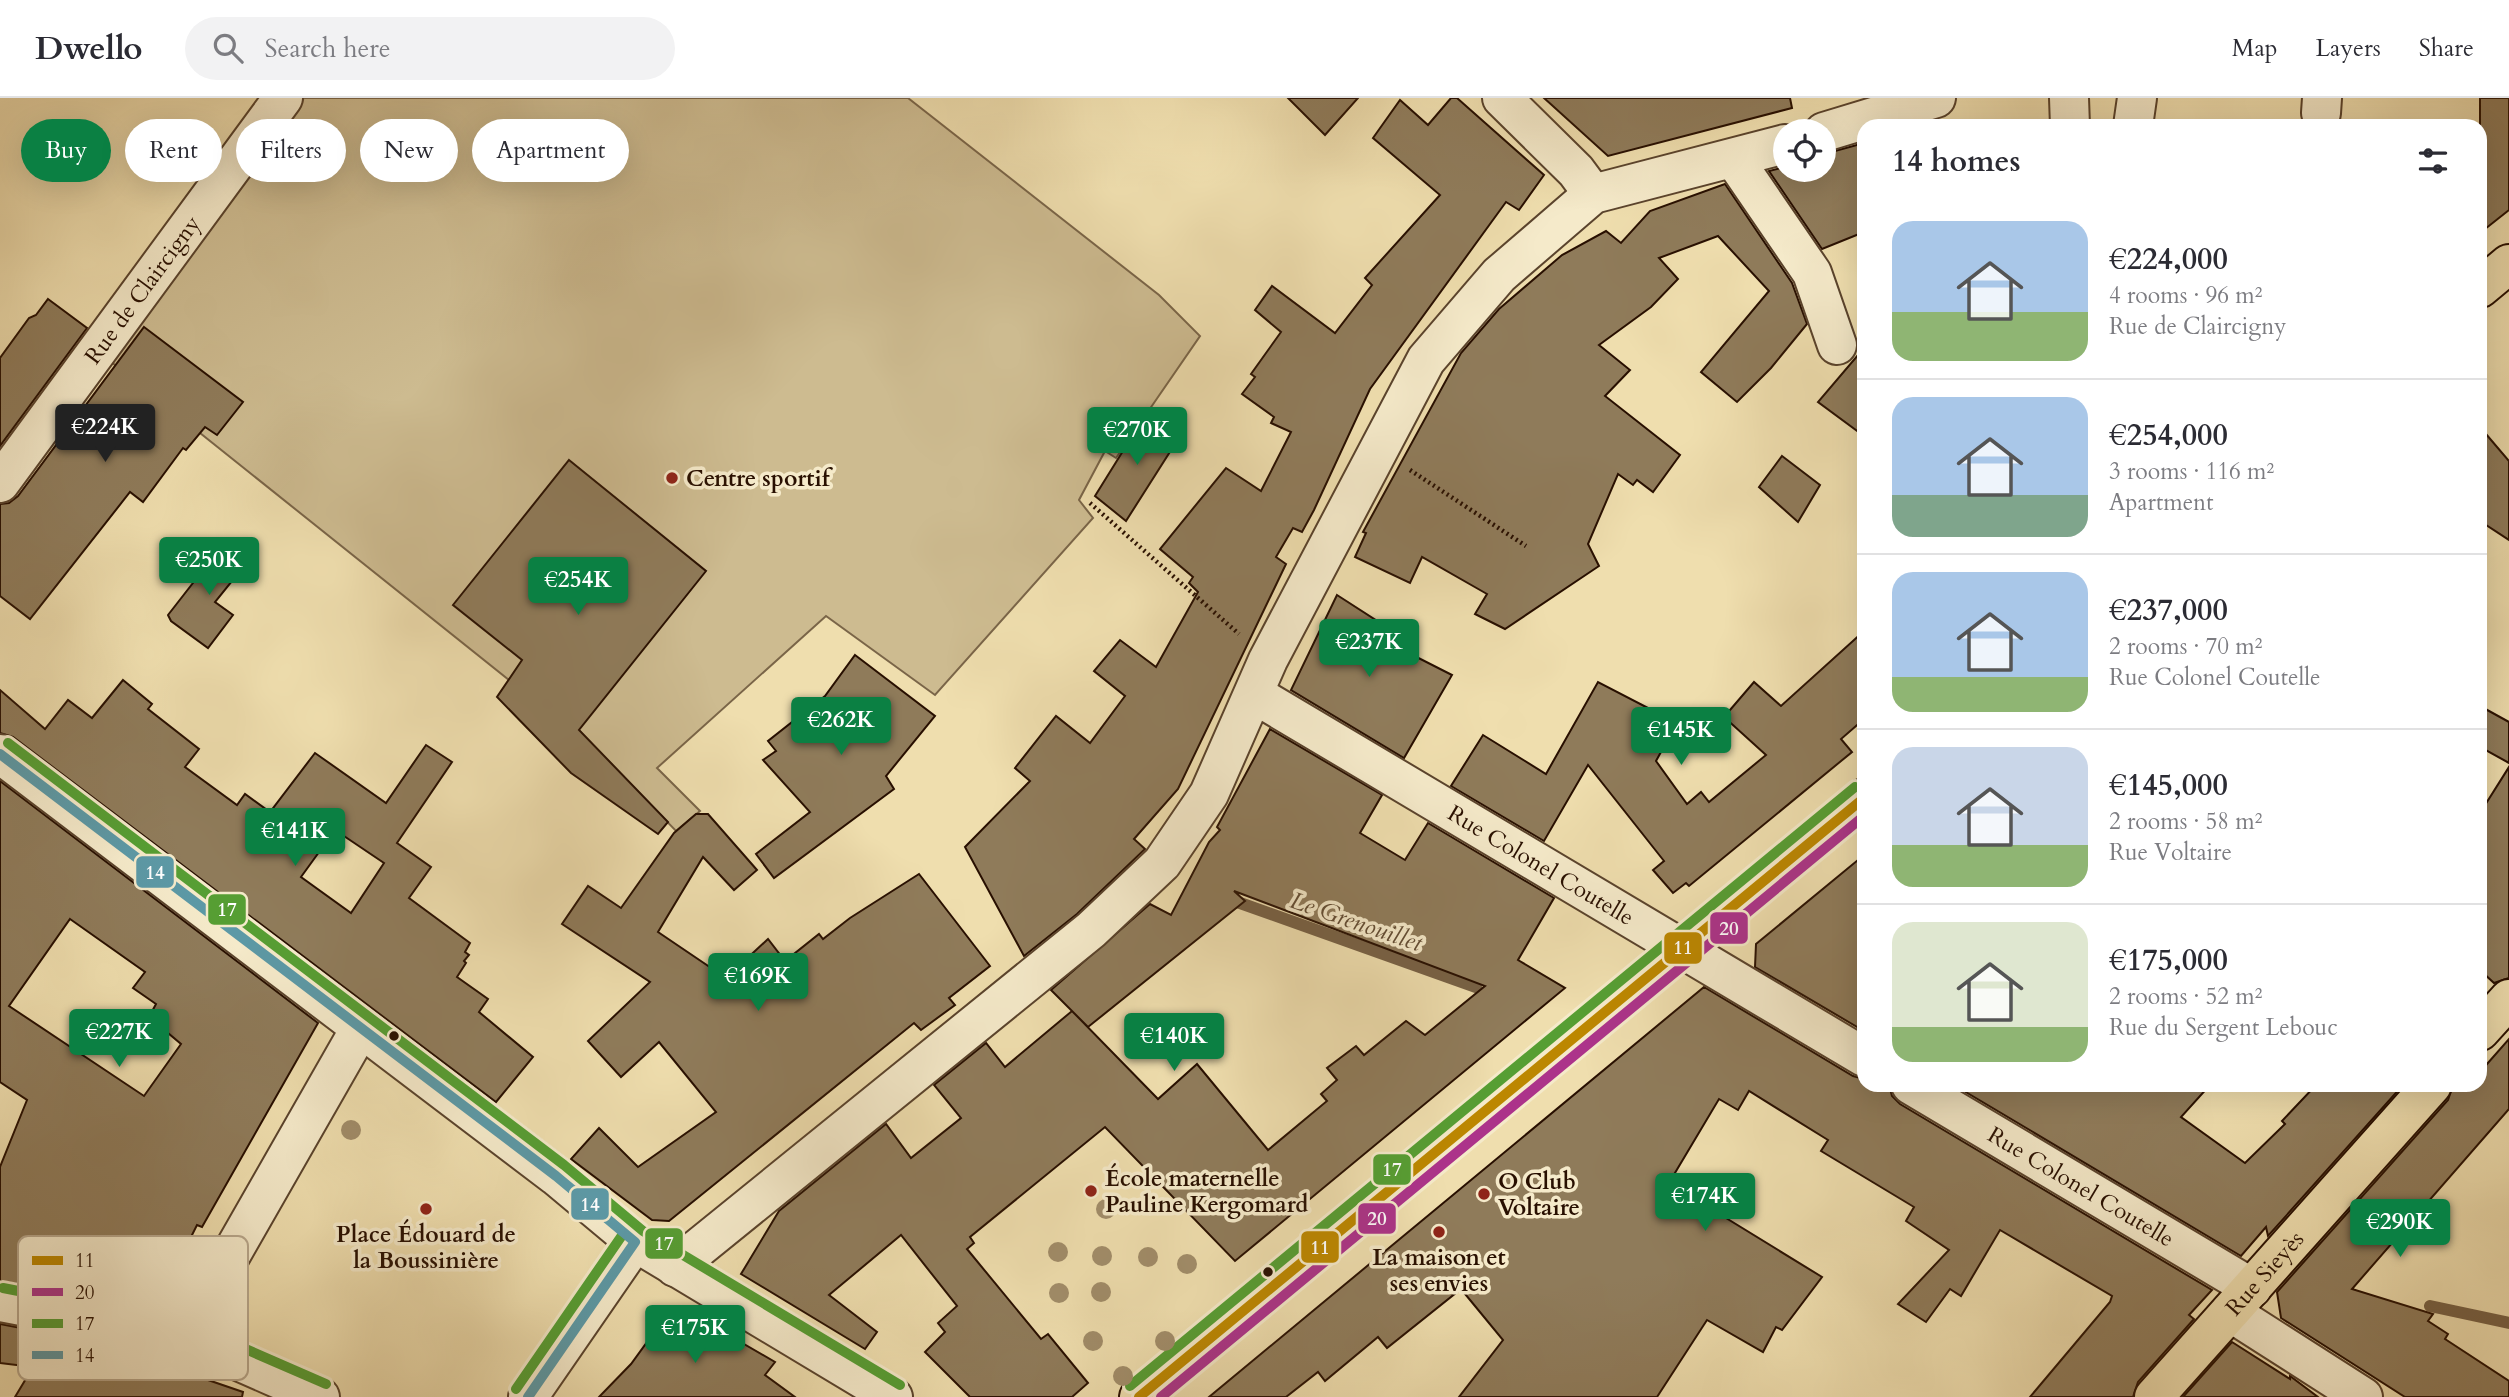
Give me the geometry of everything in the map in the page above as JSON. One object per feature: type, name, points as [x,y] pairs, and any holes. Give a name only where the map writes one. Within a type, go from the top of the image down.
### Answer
[{"type":"main road","points":[[2487,282],[2509,264]]},
{"type":"main road","points":[[1139,1397],[1857,804]]},
{"type":"main road","points":[[2487,1023],[2509,999]]},
{"type":"main road","name":"Rue Sieyès","points":[[2154,1397],[2426,1092]]},
{"type":"street","name":"Rue de Claircigny","points":[[0,483],[283,98]]},
{"type":"street","points":[[1502,98],[1576,171],[1593,194]]},
{"type":"street","points":[[1867,119],[1936,98]]},
{"type":"street","points":[[2069,98],[2070,119]]},
{"type":"street","points":[[2134,119],[2137,98]]},
{"type":"street","points":[[1836,128],[1857,122]]},
{"type":"street","points":[[675,1267],[1091,930],[1162,863],[1209,794],[1261,677],[1426,360],[1499,275],[1593,194],[1773,148]]},
{"type":"street","points":[[1734,159],[1812,272],[1837,345]]},
{"type":"street","name":"Rue Colonel Coutelle","points":[[1261,677],[1681,948],[1857,1053]]},
{"type":"street","points":[[0,754],[556,1176],[635,1242],[893,1397]]},
{"type":"street","points":[[242,1236],[360,1029]]},
{"type":"street","name":"Rue Colonel Coutelle","points":[[1922,1092],[2241,1300],[2362,1397]]},
{"type":"street","points":[[528,1397],[635,1242]]},
{"type":"street","points":[[0,1302],[18,1305]]},
{"type":"street","points":[[248,1365],[320,1397]]},
{"type":"path","points":[[1379,452],[1427,480],[1526,546]]},
{"type":"path","points":[[1090,503],[1261,677]]},
{"type":"shaded area","name":"Centre sportif","points":[[304,98],[908,98],[1159,295],[1200,336],[1116,458],[1105,451],[1079,500],[1093,518],[935,695],[826,616],[657,768],[700,811],[676,831],[518,667],[509,680],[110,361],[242,182],[346,182],[346,119],[289,119]]},
{"type":"building","points":[[1288,98],[1358,98],[1325,135]]},
{"type":"building","points":[[1451,98],[1457,98],[1544,175],[1519,210],[1506,202],[1370,389],[1302,532],[1293,528],[1276,557],[1286,564],[1178,789],[1134,839],[1145,849],[1077,914],[1024,956],[965,847],[1030,781],[1015,768],[1056,716],[1090,743],[1125,696],[1094,671],[1120,640],[1156,667],[1198,592],[1189,583],[1193,577],[1160,549],[1226,468],[1261,491],[1291,432],[1271,423],[1274,417],[1242,394],[1255,377],[1251,374],[1281,332],[1255,310],[1272,286],[1335,333],[1372,285],[1365,278],[1440,195],[1373,138],[1400,100],[1428,125]]},
{"type":"building","points":[[1544,98],[1790,98],[1792,108],[1608,156]]},
{"type":"building","points":[[2480,98],[2509,98],[2509,210],[2487,227],[2487,119],[2480,119]]},
{"type":"building","points":[[1857,145],[1857,235],[1822,249],[1776,182],[1836,182],[1836,151]]},
{"type":"building","points":[[1725,184],[1792,283],[1807,324],[1771,368],[1737,402],[1701,372],[1769,291],[1718,236],[1659,258],[1678,279],[1651,307],[1599,345],[1630,370],[1605,396],[1680,455],[1653,492],[1637,480],[1633,485],[1618,474],[1588,544],[1599,566],[1505,629],[1475,614],[1487,594],[1422,557],[1410,583],[1355,557],[1366,533],[1363,532],[1461,353],[1499,309],[1562,255],[1606,231],[1621,243],[1650,211]]},
{"type":"building","points":[[48,299],[87,328],[0,446],[0,358],[29,318],[36,315]]},
{"type":"building","points":[[144,327],[243,402],[217,435],[205,427],[186,450],[183,448],[143,502],[130,492],[30,619],[0,596],[0,504],[9,503],[18,496]]},
{"type":"building","points":[[1857,356],[1857,431],[1818,402]]},
{"type":"building","points":[[1146,414],[1180,436],[1126,521],[1095,496]]},
{"type":"building","points":[[2487,435],[2509,461],[2509,540],[2487,526]]},
{"type":"building","points":[[1782,456],[1820,485],[1798,522],[1759,487]]},
{"type":"building","points":[[569,460],[706,571],[579,730],[668,822],[658,834],[571,773],[497,697],[522,660],[453,605]]},
{"type":"building","points":[[225,542],[249,560],[215,602],[233,615],[208,648],[171,621],[168,615]]},
{"type":"building","points":[[1337,595],[1388,628],[1383,640],[1452,675],[1404,758],[1291,690]]},
{"type":"building","points":[[1857,637],[1857,725],[1841,739],[1852,752],[1689,886],[1686,883],[1673,893],[1653,870],[1664,861],[1588,765],[1544,841],[1451,786],[1483,735],[1546,774],[1598,682],[1677,723],[1656,761],[1687,804],[1701,792],[1709,802],[1766,755],[1724,717],[1754,682],[1781,706]]},
{"type":"building","points":[[855,655],[935,716],[886,776],[894,789],[774,878],[756,854],[810,812],[763,760],[776,751],[768,741],[825,696]]},
{"type":"building","points":[[123,680],[152,704],[148,709],[199,749],[185,767],[237,805],[245,794],[270,812],[315,753],[386,803],[426,745],[452,762],[397,843],[431,867],[409,898],[470,943],[465,952],[469,955],[464,961],[466,963],[457,977],[488,999],[479,1012],[533,1057],[496,1102],[13,737],[0,733],[0,690],[45,729],[68,700],[92,718]],"holes":[[[335,830],[384,863],[351,913],[301,877]]]},
{"type":"building","points":[[2487,710],[2509,722],[2509,763],[2487,751]]},
{"type":"building","points":[[1270,729],[1382,795],[1360,833],[1405,860],[1428,823],[1554,898],[1518,960],[1565,988],[1235,1261],[1105,1127],[970,1237],[974,1243],[967,1249],[1041,1339],[1048,1334],[1088,1383],[1072,1397],[970,1397],[925,1352],[945,1332],[938,1323],[957,1306],[901,1235],[829,1295],[877,1332],[865,1349],[741,1274],[779,1211],[886,1124],[911,1158],[961,1118],[934,1085],[986,1043],[1005,1067],[1072,1011],[1051,990],[1150,904],[1171,915],[1209,842],[1220,830],[1217,827]],"holes":[[[1234,891],[1485,986],[1425,1035],[1406,1021],[1364,1055],[1356,1046],[1327,1068],[1337,1080],[1321,1094],[1327,1101],[1268,1150],[1197,1064],[1158,1099],[1072,1011],[1088,1027],[1245,901]]]},
{"type":"building","points":[[2509,767],[2509,978],[2494,983],[2487,976],[2487,802]]},
{"type":"building","points":[[0,781],[318,1023],[202,1227],[197,1225],[192,1236],[18,1236],[18,1284],[0,1281],[0,1167],[27,1100],[0,1082]],"holes":[[[70,919],[145,972],[133,988],[156,1004],[149,1017],[181,1044],[144,1096],[9,1006]]]},
{"type":"building","points":[[696,814],[708,814],[757,870],[734,890],[703,857],[658,932],[726,978],[768,939],[785,961],[819,934],[823,939],[850,918],[919,874],[990,966],[949,998],[955,1005],[921,1030],[914,1023],[669,1221],[652,1220],[571,1159],[599,1128],[638,1167],[716,1112],[659,1042],[621,1077],[588,1041],[650,982],[562,924],[588,886],[621,908],[674,833]]},
{"type":"building","points":[[1857,861],[1857,1027],[1755,967],[1756,944]]},
{"type":"building","points":[[1704,987],[1857,1077],[1857,1092],[1891,1092],[1900,1104],[2212,1290],[2189,1315],[2194,1319],[2138,1382],[2133,1397],[2030,1397],[2110,1302],[2112,1296],[2000,1230],[1961,1296],[1950,1289],[1926,1322],[1898,1304],[1949,1250],[1906,1221],[1914,1207],[1821,1151],[1828,1140],[1749,1091],[1738,1110],[1719,1099],[1669,1183],[1822,1277],[1782,1330],[1776,1327],[1763,1352],[1707,1320],[1657,1397],[1459,1397],[1503,1340],[1461,1289],[1387,1348],[1378,1337],[1325,1381],[1318,1372],[1286,1397],[1209,1397]]},
{"type":"building","points":[[2509,1039],[2509,1109],[2352,1289],[2433,1314],[2428,1321],[2448,1334],[2445,1339],[2509,1381],[2509,1397],[2405,1397],[2281,1318],[2277,1292],[2448,1100],[2451,1092],[2487,1092],[2487,1064]]},
{"type":"building","points":[[1966,1092],[2204,1092],[2181,1117],[2245,1163],[2285,1124],[2282,1121],[2309,1092],[2397,1092],[2268,1236],[2266,1227],[2241,1256]]},
{"type":"building","points":[[687,1311],[775,1362],[765,1375],[795,1397],[599,1397],[631,1364],[666,1316]]},
{"type":"building","points":[[0,1324],[18,1327],[18,1365],[0,1363]]},
{"type":"building","points":[[2232,1342],[2290,1379],[2290,1376],[2318,1397],[2183,1397]]},
{"type":"building","points":[[25,1380],[208,1380],[243,1392],[242,1397],[15,1397]]},
{"type":"waterway","name":"Le Grenouillet","points":[[1226,898],[1476,987]]},
{"type":"waterway","name":"Le Grenouillet","points":[[2430,1306],[2509,1323]]},
{"type":"transit line","name":"17","points":[[8,743],[564,1165],[643,1231],[900,1385]]},
{"type":"transit line","name":"14","points":[[0,754],[556,1176],[635,1242],[528,1397]]},
{"type":"transit line","name":"17","points":[[1130,1386],[1855,787]]},
{"type":"transit line","name":"11","points":[[1139,1397],[1857,804]]},
{"type":"transit line","name":"20","points":[[1161,1397],[1857,822]]},
{"type":"transit line","name":"17","points":[[516,1389],[623,1234]]},
{"type":"transit line","name":"17","points":[[3,1288],[18,1291]]},
{"type":"transit line","name":"17","points":[[248,1350],[326,1384]]},
{"type":"place","name":"Centre sportif","points":[[672,478]]},
{"type":"place","name":"École maternelle Pauline Kergomard","points":[[1091,1191]]},
{"type":"place","name":"O Club Voltaire","points":[[1484,1194]]},
{"type":"place","name":"Place Édouard de la Boussinière","points":[[426,1209]]},
{"type":"place","name":"La maison et ses envies","points":[[1439,1232]]}]
